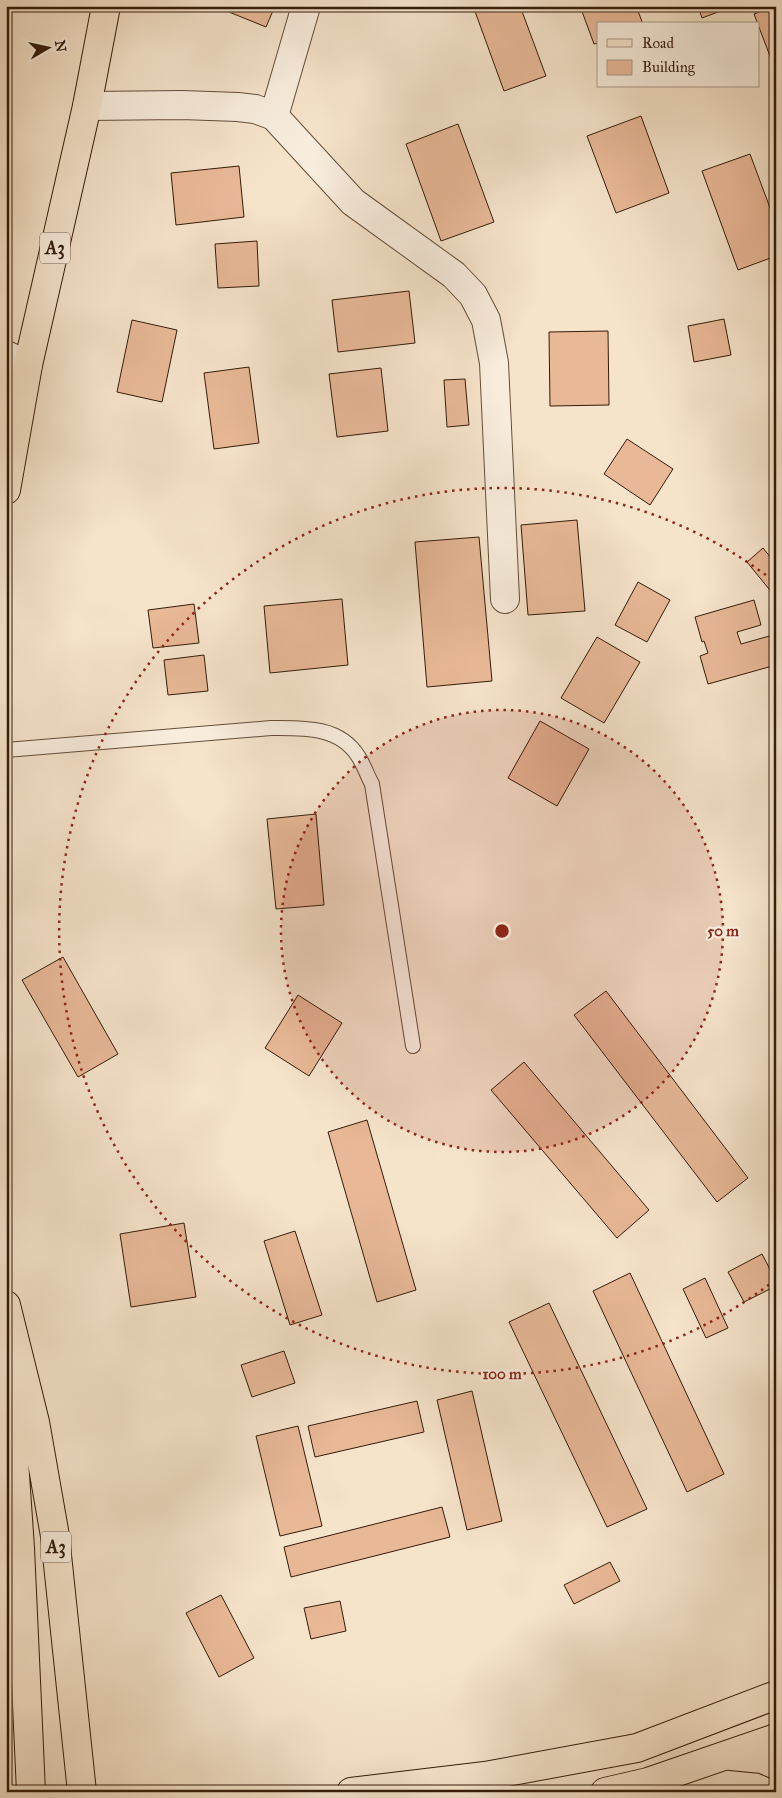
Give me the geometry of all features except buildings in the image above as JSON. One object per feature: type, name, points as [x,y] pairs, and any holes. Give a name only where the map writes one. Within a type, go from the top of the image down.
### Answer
[{"type":"main road","name":"A3","points":[[6,490],[17,360],[87,106],[106,6]]},
{"type":"main road","name":"A3","points":[[6,1306],[11,1418],[21,1558],[31,1792]]},
{"type":"main road","name":"A3","points":[[6,1306],[35,1422],[55,1536],[82,1792]]},
{"type":"main road","points":[[351,1792],[485,1776],[637,1748],[776,1695]]},
{"type":"main road","points":[[605,1792],[648,1782],[776,1738]]},
{"type":"main road","points":[[722,1756],[745,1756],[762,1759],[776,1765]]},
{"type":"street","points":[[274,116],[306,6]]},
{"type":"street","points":[[87,106],[182,105],[238,107],[255,109],[274,116],[353,202],[454,276],[473,295],[486,320],[494,363],[505,599]]},
{"type":"lane","points":[[6,750],[271,728],[306,728],[338,735],[358,755],[372,784],[413,1046]]}]
